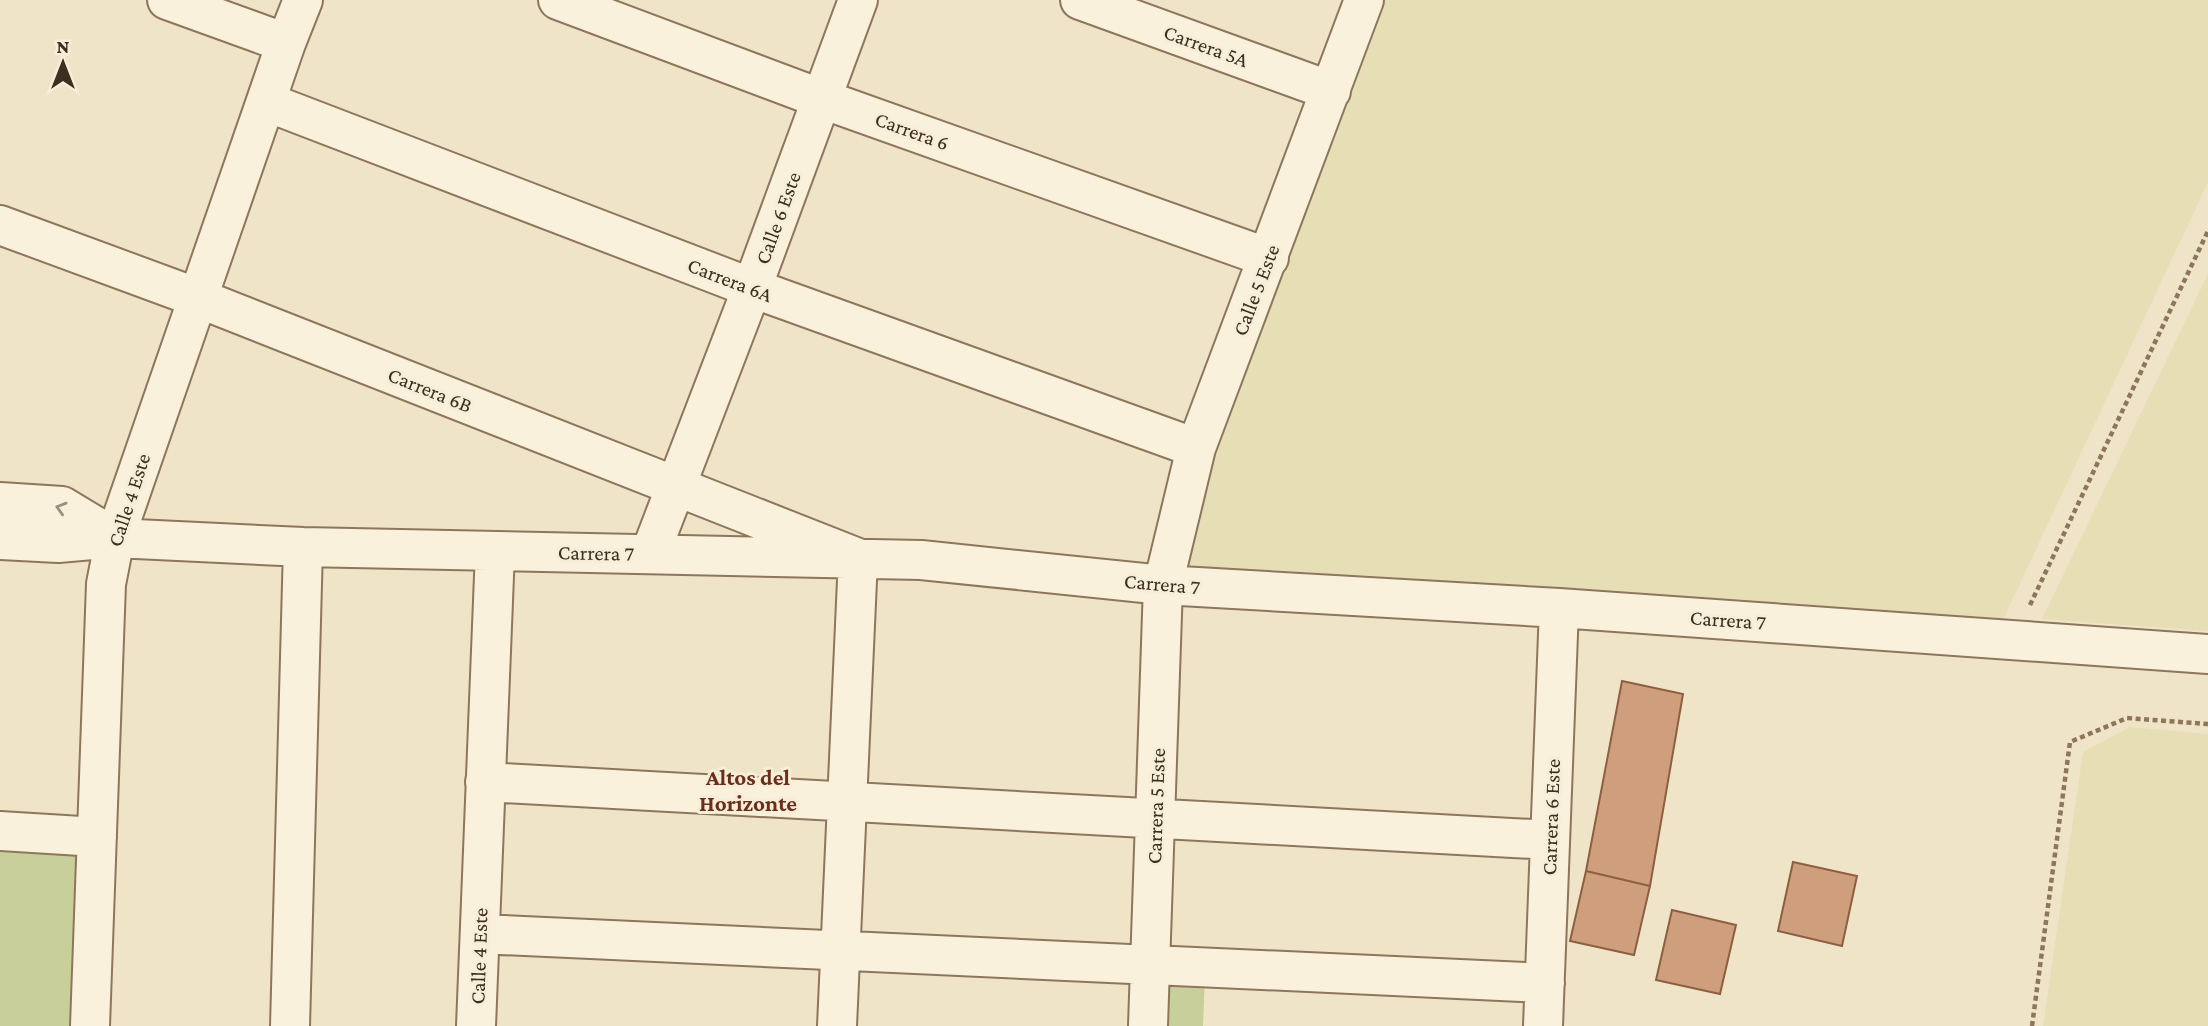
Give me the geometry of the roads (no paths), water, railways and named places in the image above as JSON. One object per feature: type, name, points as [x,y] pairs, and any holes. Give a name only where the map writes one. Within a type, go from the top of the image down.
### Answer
[{"type":"street","points":[[167,0],[286,43]]},
{"type":"street","name":"Calle 4 Este","points":[[90,1026],[106,584],[115,538],[303,0]]},
{"type":"street","name":"Carrera 6","points":[[558,0],[822,99],[1269,258]]},
{"type":"street","name":"Calle 6 Este","points":[[650,554],[752,289],[858,0]]},
{"type":"street","name":"Carrera 5A","points":[[1080,0],[1331,91]]},
{"type":"street","name":"Calle 5 Este","points":[[1163,585],[1196,448],[1364,0]]},
{"type":"street","name":"Carrera 6A","points":[[267,102],[752,289],[1196,448]]},
{"type":"street","name":"Carrera 6B","points":[[0,225],[198,298],[858,558]]},
{"type":"street","name":"Carrera 7","points":[[0,502],[62,506],[115,538]]},
{"type":"street","name":"Carrera 7","points":[[0,540],[58,543],[115,538],[303,547],[921,561],[1163,585],[1559,608],[2208,654]]},
{"type":"street","points":[[290,1026],[303,547]]},
{"type":"street","name":"Calle 4 Este","points":[[476,1026],[495,551]]},
{"type":"street","points":[[837,1026],[858,558]]},
{"type":"street","name":"Carrera 5 Este","points":[[1148,1026],[1163,585]]},
{"type":"street","name":"Carrera 6 Este","points":[[1544,1026],[1559,608]]},
{"type":"street","points":[[485,782],[1550,840]]},
{"type":"street","points":[[0,831],[97,837]]},
{"type":"street","points":[[480,934],[1545,983]]},
{"type":"district","name":"Altos del Horizonte","points":[[748,790]]}]
